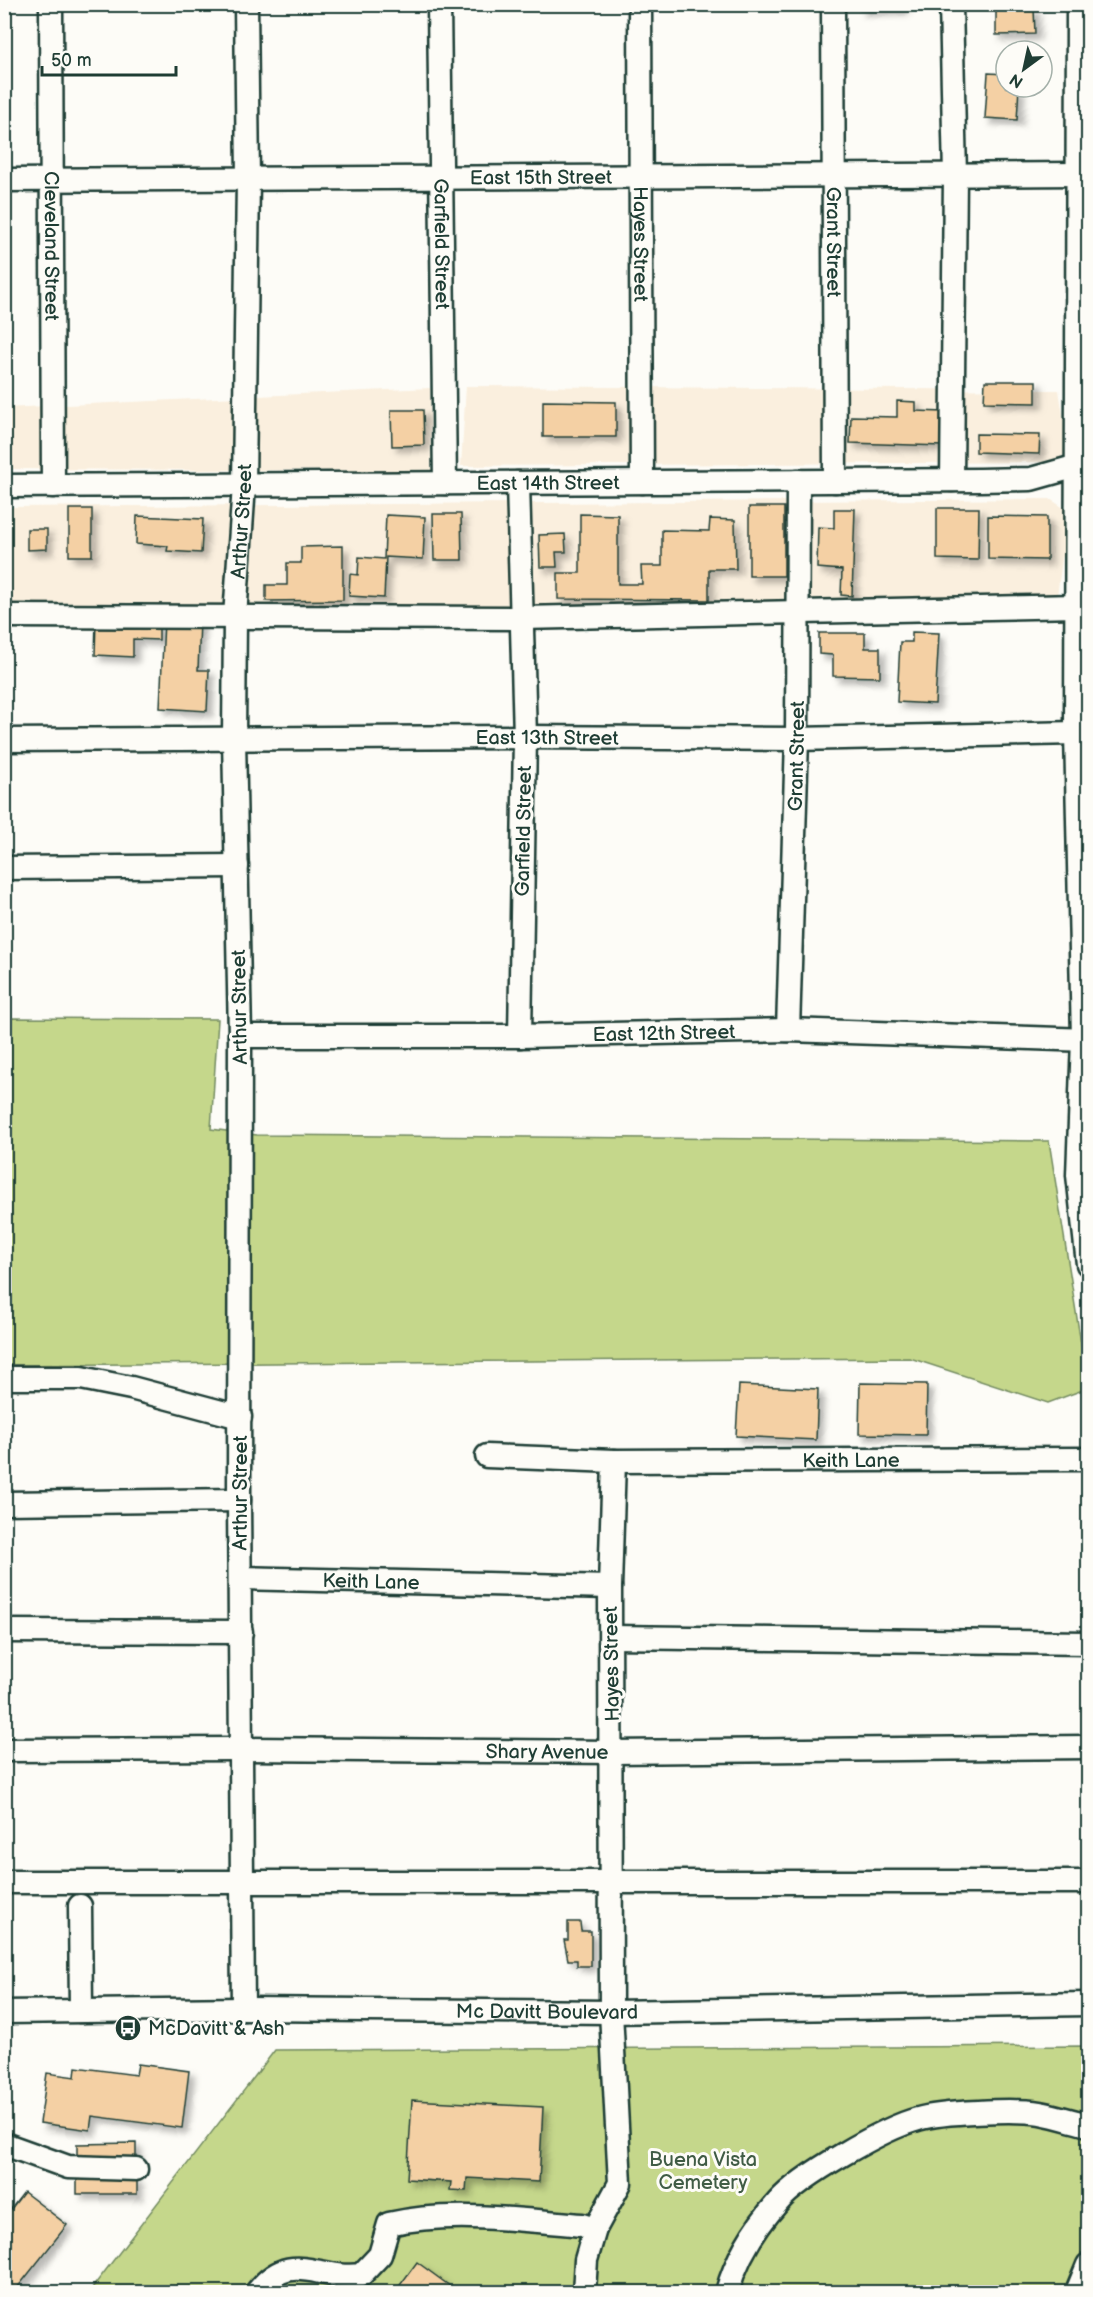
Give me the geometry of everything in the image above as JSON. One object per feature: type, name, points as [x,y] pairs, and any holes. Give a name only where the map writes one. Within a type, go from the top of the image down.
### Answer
[{"type":"street","name":"Cleveland Street","points":[[51,4],[52,486]]},
{"type":"street","name":"Arthur Street","points":[[243,2009],[239,1500],[240,1036],[234,738],[235,617],[244,485],[248,179],[246,4]]},
{"type":"street","name":"Garfield Street","points":[[439,4],[445,483]]},
{"type":"street","name":"Hayes Street","points":[[640,4],[642,482]]},
{"type":"street","name":"Grant Street","points":[[833,4],[835,481]]},
{"type":"street","points":[[951,4],[955,176],[952,480]]},
{"type":"street","points":[[1078,4],[1078,174],[1083,465],[1077,606],[1082,732],[1086,1040],[1078,1175],[1089,1264]]},
{"type":"street","name":"East 15th Street","points":[[4,180],[1078,174]]},
{"type":"street","name":"East 14th Street","points":[[4,486],[1031,479],[1083,465]]},
{"type":"street","name":"Grant Street","points":[[788,1030],[797,739],[798,481]]},
{"type":"street","name":"Garfield Street","points":[[518,483],[525,737],[520,1036]]},
{"type":"street","points":[[4,616],[522,618],[1077,606]]},
{"type":"street","name":"East 13th Street","points":[[4,740],[525,737],[797,739],[1082,732]]},
{"type":"street","points":[[4,868],[237,866]]},
{"type":"street","name":"East 12th Street","points":[[240,1036],[520,1036],[788,1030],[1086,1040]]},
{"type":"street","points":[[4,1378],[81,1378],[131,1388],[240,1417]]},
{"type":"street","name":"Keith Lane","points":[[487,1456],[614,1461],[1089,1459]]},
{"type":"street","name":"Hayes Street","points":[[584,2292],[586,2260],[595,2229],[620,2182],[611,2012],[613,1752],[610,1587],[614,1461]]},
{"type":"street","points":[[4,1503],[239,1500]]},
{"type":"street","name":"Keith Lane","points":[[241,1578],[610,1587]]},
{"type":"street","points":[[4,1631],[241,1632]]},
{"type":"street","points":[[611,1637],[1089,1643]]},
{"type":"street","name":"Shary Avenue","points":[[4,1750],[613,1752],[1089,1747]]},
{"type":"street","points":[[4,1882],[1089,1882]]},
{"type":"street","points":[[80,1906],[81,2011]]},
{"type":"street","name":"Mc Davitt Boulevard","points":[[4,2012],[243,2009],[611,2012],[1089,2004]]},
{"type":"street","points":[[728,2292],[732,2276],[751,2238],[779,2200],[822,2168],[872,2139],[918,2118],[973,2113],[1038,2112],[1089,2125]]},
{"type":"street","points":[[4,2144],[68,2167],[136,2169]]},
{"type":"street","points":[[257,2292],[277,2273],[288,2268],[346,2277],[361,2275],[380,2254],[389,2224],[411,2219],[495,2219],[582,2224],[595,2229]]},
{"type":"street","points":[[1077,2292],[1089,2265]]},
{"type":"shaded area","points":[[466,386],[1059,390],[1069,453],[1049,462],[461,466]]},
{"type":"shaded area","points":[[430,388],[431,471],[5,469],[4,408]]},
{"type":"shaded area","points":[[1050,499],[1064,508],[1065,538],[1057,596],[472,606],[5,608],[4,507]]},
{"type":"green space","points":[[4,1018],[218,1019],[211,1129],[257,1135],[1049,1141],[1088,1388],[1048,1403],[910,1358],[5,1365]]},
{"type":"green space","name":"Buena Vista Cemetery","points":[[1088,2046],[1088,2292],[89,2292],[275,2050]]},
{"type":"building","points":[[860,4],[903,4],[903,9],[860,10]]},
{"type":"building","points":[[996,4],[1021,4],[1021,8],[1034,8],[1035,34],[996,35]]},
{"type":"building","points":[[988,73],[994,73],[994,99],[1018,99],[1017,120],[985,118]]},
{"type":"building","points":[[985,381],[1036,381],[1036,403],[984,402]]},
{"type":"building","points":[[543,401],[616,402],[616,437],[543,437]]},
{"type":"building","points":[[897,401],[916,402],[916,411],[944,412],[943,446],[850,443],[851,416],[897,417]]},
{"type":"building","points":[[391,410],[423,410],[424,445],[392,446]]},
{"type":"building","points":[[976,434],[1040,435],[1039,454],[976,452]]},
{"type":"building","points":[[749,507],[784,507],[784,576],[749,576]]},
{"type":"building","points":[[937,508],[979,508],[978,560],[937,559]]},
{"type":"building","points":[[69,509],[92,509],[92,556],[69,556]]},
{"type":"building","points":[[834,509],[855,509],[852,596],[841,595],[842,570],[817,568],[818,527],[834,528]]},
{"type":"building","points":[[433,514],[461,514],[462,560],[434,560]]},
{"type":"building","points":[[580,514],[618,515],[618,584],[642,584],[641,566],[662,566],[662,530],[709,531],[710,519],[735,520],[736,569],[709,569],[709,600],[558,599],[558,573],[580,573]]},
{"type":"building","points":[[386,515],[425,517],[423,559],[386,557],[384,598],[349,596],[350,574],[358,575],[359,557],[384,559]]},
{"type":"building","points":[[137,516],[203,519],[201,553],[167,551],[168,546],[136,544]]},
{"type":"building","points":[[988,516],[1047,517],[1047,560],[988,559]]},
{"type":"building","points":[[27,529],[47,529],[47,549],[27,550]]},
{"type":"building","points":[[565,534],[566,552],[556,552],[557,567],[540,567],[539,535]]},
{"type":"building","points":[[343,546],[343,600],[266,601],[266,585],[287,585],[287,563],[301,563],[301,547]]},
{"type":"building","points":[[164,620],[200,622],[198,670],[209,670],[207,711],[160,708]]},
{"type":"building","points":[[96,621],[159,623],[159,640],[133,639],[133,657],[95,655]]},
{"type":"building","points":[[912,632],[939,633],[935,704],[897,702],[900,642],[912,642]]},
{"type":"building","points":[[819,633],[865,633],[865,648],[880,648],[880,677],[833,676],[833,655],[819,654]]},
{"type":"building","points":[[860,1383],[927,1384],[926,1435],[859,1434]]},
{"type":"building","points":[[739,1385],[818,1389],[816,1440],[736,1436]]},
{"type":"building","points":[[568,1922],[580,1922],[581,1931],[591,1931],[591,1966],[577,1966],[577,1960],[568,1960],[564,1940],[568,1940]]},
{"type":"building","points":[[138,2064],[189,2071],[182,2128],[92,2116],[90,2130],[40,2123],[47,2073],[75,2077],[76,2067],[136,2075]]},
{"type":"building","points":[[412,2100],[543,2107],[539,2182],[467,2178],[466,2191],[450,2190],[451,2182],[407,2179]]},
{"type":"building","points":[[136,2143],[136,2159],[77,2160],[77,2144]]},
{"type":"building","points":[[77,2178],[137,2178],[137,2194],[77,2194]]},
{"type":"building","points":[[24,2192],[67,2225],[14,2292],[4,2292],[4,2218]]},
{"type":"building","points":[[417,2262],[458,2292],[395,2292]]},
{"type":"place","name":"McDavitt & Ash","points":[[128,2028]]}]
